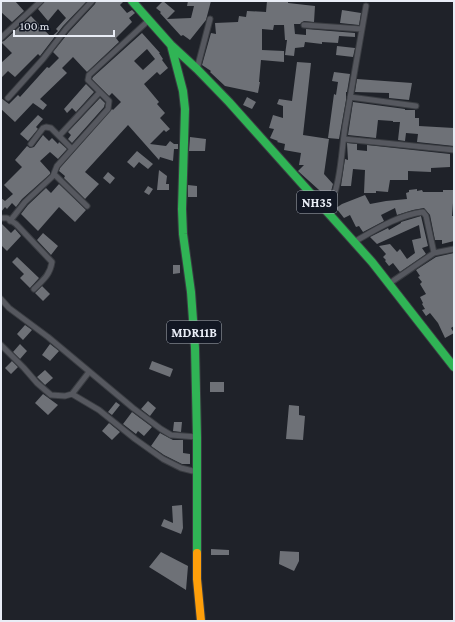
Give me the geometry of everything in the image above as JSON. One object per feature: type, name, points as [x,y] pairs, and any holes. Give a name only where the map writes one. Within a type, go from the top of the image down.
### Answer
[{"type":"main road","name":"NH35","points":[[132,1],[171,45],[229,102],[354,242],[390,283],[454,367]]},
{"type":"main road","name":"MDR11B","points":[[171,45],[184,92],[185,109],[186,130],[182,195],[183,234],[194,321],[197,437],[198,584],[201,621]]},
{"type":"street","points":[[1,38],[41,1]]},
{"type":"street","points":[[8,98],[42,60],[66,29],[92,1]]},
{"type":"street","points":[[327,212],[333,201],[339,171],[366,6]]},
{"type":"street","points":[[197,69],[210,19]]},
{"type":"street","points":[[10,221],[25,202],[54,174],[57,166],[108,109],[109,101],[88,80],[88,75],[149,20]]},
{"type":"street","points":[[304,25],[362,29]]},
{"type":"street","points":[[59,136],[100,92]]},
{"type":"street","points":[[350,98],[416,106]]},
{"type":"street","points":[[30,144],[43,128],[46,127],[51,128],[72,150]]},
{"type":"street","points":[[344,139],[454,150]]},
{"type":"street","points":[[54,174],[87,206]]},
{"type":"street","points":[[354,242],[387,223],[423,212],[426,216],[434,253]]},
{"type":"street","points":[[1,218],[16,224],[52,262],[47,276],[34,289]]},
{"type":"street","points":[[390,283],[434,253],[454,249]]},
{"type":"street","points":[[1,299],[9,308],[48,337],[133,408],[167,433],[171,435],[197,437]]},
{"type":"street","points":[[1,345],[37,383],[51,395],[65,396],[72,394],[89,372]]},
{"type":"street","points":[[72,394],[99,410],[163,459],[181,468],[197,472]]},
{"type":"building","points":[[1,1],[15,1],[24,11],[12,22],[1,12]]},
{"type":"building","points":[[45,1],[87,1],[63,26],[40,56],[38,54],[15,77],[8,71],[1,78],[1,63],[12,53],[1,42],[4,41],[31,16],[51,37],[58,31],[56,29],[66,18],[58,9],[48,21],[38,9]]},
{"type":"building","points":[[96,1],[124,1],[120,5],[127,13],[132,10],[135,13],[129,18],[132,22],[116,38],[119,42],[87,72],[73,57],[62,68],[67,73],[40,99],[47,105],[43,110],[33,103],[15,122],[1,109],[1,98],[9,104],[18,95],[20,97],[47,67],[49,68],[59,58],[53,52]]},
{"type":"building","points":[[163,1],[175,11],[167,19],[191,18],[194,6],[187,6],[188,1],[211,1],[206,20],[190,40],[183,35],[181,36],[156,8]]},
{"type":"building","points":[[267,1],[288,1],[288,3],[315,6],[314,22],[304,21],[300,24],[294,24],[295,34],[306,35],[306,29],[355,33],[355,37],[339,36],[338,43],[322,42],[322,44],[305,42],[304,47],[295,48],[294,56],[285,55],[287,40],[285,40],[284,25],[274,25],[273,30],[262,29],[262,50],[284,51],[284,62],[261,60],[258,93],[225,86],[210,72],[211,71],[202,65],[211,33],[216,34],[215,23],[238,22],[239,16],[246,17],[247,11],[266,12]]},
{"type":"building","points":[[342,10],[361,13],[359,25],[340,23]]},
{"type":"building","points":[[142,33],[160,53],[163,59],[162,60],[168,68],[160,75],[157,72],[144,84],[159,102],[157,104],[165,113],[160,118],[170,129],[166,132],[164,130],[150,144],[166,146],[170,141],[174,144],[178,144],[178,149],[174,149],[173,161],[160,157],[159,160],[128,125],[85,172],[99,184],[85,199],[64,178],[65,176],[59,171],[60,168],[112,109],[113,110],[121,102],[112,93],[109,96],[92,79]],"holes":[[[147,49],[155,59],[143,70],[134,61]]]},
{"type":"building","points":[[337,46],[355,48],[353,57],[336,55]]},
{"type":"building","points":[[297,62],[311,63],[303,135],[329,139],[324,174],[333,184],[329,199],[298,171],[304,165],[299,165],[301,153],[284,150],[285,144],[270,138],[274,129],[269,128],[273,115],[283,118],[283,106],[277,104],[279,99],[292,101]]},
{"type":"building","points":[[334,72],[350,74],[339,139],[328,138],[334,94],[336,95],[338,82],[332,81]]},
{"type":"building","points":[[357,79],[412,83],[409,100],[389,98],[389,93],[355,92]]},
{"type":"building","points":[[86,84],[94,92],[76,112],[72,108],[67,113],[64,109]]},
{"type":"building","points":[[247,97],[256,102],[252,109],[243,105]]},
{"type":"building","points":[[100,98],[105,103],[104,107],[72,143],[68,139],[71,135],[68,132]]},
{"type":"building","points":[[353,102],[405,110],[415,110],[415,118],[419,118],[419,126],[454,128],[454,146],[417,142],[418,134],[406,133],[405,141],[398,140],[400,122],[393,121],[378,120],[376,138],[348,135]]},
{"type":"building","points":[[38,115],[43,119],[36,127],[38,129],[28,141],[20,134]]},
{"type":"building","points":[[43,135],[49,141],[52,138],[58,144],[59,142],[67,149],[58,159],[50,152],[40,161],[50,172],[50,174],[22,199],[16,207],[12,203],[7,209],[5,207],[1,212],[1,198],[5,201],[13,194],[4,185],[22,167],[15,160],[27,146],[30,148],[34,147]]},
{"type":"building","points":[[190,137],[206,139],[205,151],[189,151]]},
{"type":"building","points":[[347,143],[357,144],[357,150],[367,151],[367,145],[450,154],[450,167],[431,168],[431,172],[408,171],[408,180],[390,180],[388,192],[376,191],[376,193],[364,193],[365,170],[353,169],[351,186],[341,186],[345,159],[348,160]]},
{"type":"building","points":[[137,151],[153,164],[148,169],[139,162],[134,168],[127,162]]},
{"type":"building","points":[[159,170],[167,176],[166,184],[169,184],[169,190],[157,190]]},
{"type":"building","points":[[108,172],[115,178],[110,184],[103,178]]},
{"type":"building","points":[[59,184],[86,210],[75,222],[59,207],[38,231],[21,214],[46,188],[51,193]]},
{"type":"building","points":[[188,185],[197,186],[197,197],[188,197]]},
{"type":"building","points":[[148,186],[153,189],[149,195],[144,192]]},
{"type":"building","points":[[417,189],[417,191],[422,190],[423,192],[443,192],[443,190],[454,190],[452,216],[454,216],[454,241],[442,244],[442,240],[435,240],[430,215],[424,208],[397,215],[395,208],[381,215],[384,221],[363,232],[359,226],[356,227],[350,215],[344,218],[336,208],[365,195],[370,204],[407,199],[406,193],[409,192],[409,190]]},
{"type":"building","points":[[421,216],[428,246],[422,248],[426,254],[400,272],[393,263],[389,266],[383,257],[386,254],[379,246],[390,244],[397,252],[400,249],[407,259],[415,253],[412,240],[421,238],[419,225],[377,244],[370,237],[388,228],[389,230],[401,222]]},
{"type":"building","points":[[1,223],[11,233],[15,229],[21,236],[7,251],[1,245]]},
{"type":"building","points":[[43,233],[58,246],[51,255],[37,240]]},
{"type":"building","points":[[454,253],[454,326],[451,328],[454,333],[445,338],[438,323],[430,313],[426,316],[422,310],[425,309],[420,297],[426,294],[420,284],[422,282],[418,277],[420,276],[416,270],[436,257]]},
{"type":"building","points":[[17,257],[39,278],[30,288],[20,278],[24,274],[12,262]]},
{"type":"building","points":[[173,265],[180,265],[180,273],[173,274]]},
{"type":"building","points":[[42,286],[50,294],[43,301],[35,293]]},
{"type":"building","points":[[25,325],[32,330],[23,340],[17,334]]},
{"type":"building","points":[[20,344],[27,351],[20,359],[13,352]]},
{"type":"building","points":[[50,344],[59,351],[50,361],[42,355]]},
{"type":"building","points":[[12,361],[18,367],[11,374],[5,368]]},
{"type":"building","points":[[152,361],[173,369],[170,377],[149,369]]},
{"type":"building","points":[[45,370],[53,378],[45,385],[37,377]]},
{"type":"building","points":[[210,382],[224,382],[224,392],[210,392]]},
{"type":"building","points":[[43,394],[58,405],[48,415],[35,403]]},
{"type":"building","points":[[148,401],[156,408],[150,416],[141,409]]},
{"type":"building","points":[[116,402],[120,405],[112,415],[108,412]]},
{"type":"building","points":[[289,405],[299,406],[299,415],[305,416],[303,440],[286,439]]},
{"type":"building","points":[[132,412],[152,427],[144,436],[138,431],[136,434],[123,424]]},
{"type":"building","points":[[174,422],[182,422],[181,432],[173,431]]},
{"type":"building","points":[[109,423],[120,432],[112,440],[102,431]]},
{"type":"building","points":[[160,433],[173,440],[183,440],[183,453],[190,454],[190,464],[182,464],[164,455],[151,446]]},
{"type":"building","points":[[182,505],[183,528],[181,534],[161,526],[164,519],[173,523],[172,506]]},
{"type":"building","points":[[211,549],[229,550],[229,555],[211,555]]},
{"type":"building","points":[[280,551],[299,552],[299,561],[294,571],[279,564]]},
{"type":"building","points":[[161,552],[188,566],[186,590],[149,567]]},
{"type":"traffic: fast","points":[[132,1],[171,45],[229,102],[372,262],[454,367]]},
{"type":"traffic: fast","points":[[171,45],[183,91],[185,109],[182,209],[183,234],[191,292],[195,348],[197,553]]},
{"type":"traffic: slow","points":[[197,553],[197,579],[201,621]]}]
